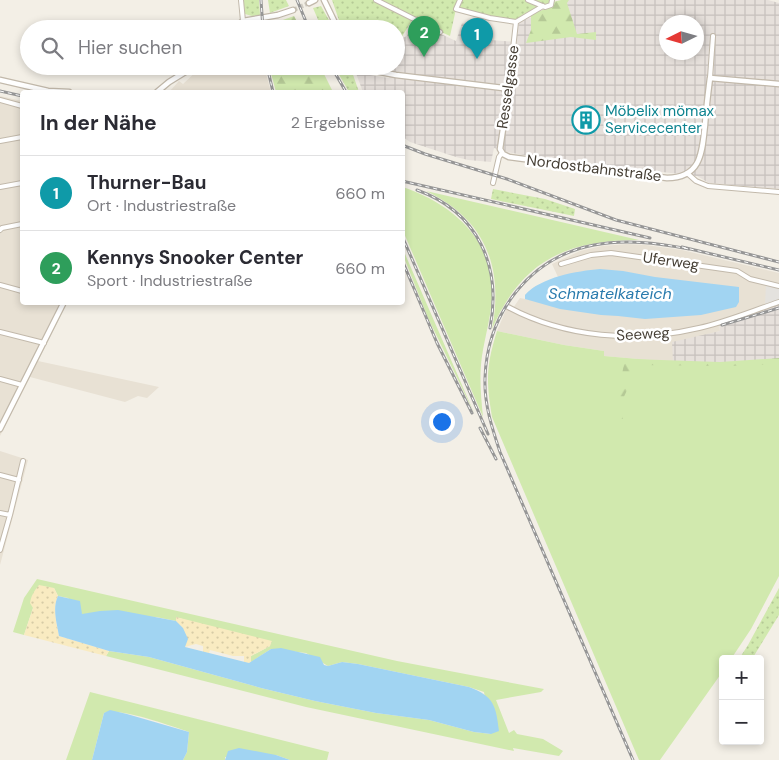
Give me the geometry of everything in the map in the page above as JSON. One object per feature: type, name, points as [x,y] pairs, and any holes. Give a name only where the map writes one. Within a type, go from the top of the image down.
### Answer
[{"type":"street","points":[[240,0],[243,20]]},
{"type":"street","points":[[309,3],[315,0]]},
{"type":"street","points":[[324,0],[334,20]]},
{"type":"street","points":[[376,0],[440,32]]},
{"type":"street","points":[[460,0],[456,8],[490,18],[516,22],[543,6],[551,5],[552,0]]},
{"type":"street","points":[[528,0],[543,6]]},
{"type":"street","points":[[249,20],[278,15],[293,10]]},
{"type":"street","name":"Resselgasse","points":[[502,153],[500,145],[508,96],[505,90],[509,85],[516,22]]},
{"type":"street","points":[[713,36],[703,150],[700,159],[689,172],[696,181],[708,186],[779,192]]},
{"type":"street","points":[[159,90],[181,75]]},
{"type":"street","points":[[395,75],[500,87],[505,90]]},
{"type":"street","points":[[710,78],[779,84]]},
{"type":"street","points":[[0,80],[48,90]]},
{"type":"street","points":[[0,100],[20,105]]},
{"type":"street","points":[[0,141],[20,137]]},
{"type":"street","points":[[493,183],[502,153]]},
{"type":"street","name":"Nordostbahnstraße","points":[[502,153],[509,157],[660,177],[676,177],[689,172]]},
{"type":"street","points":[[0,187],[20,183]]},
{"type":"street","points":[[0,230],[20,224]]},
{"type":"street","name":"Uferweg","points":[[561,264],[597,253],[622,254],[737,270],[748,278],[779,286]]},
{"type":"street","points":[[0,285],[20,290]]},
{"type":"street","name":"Seeweg","points":[[508,307],[543,323],[581,333],[606,336],[648,336],[699,328],[779,302]]},
{"type":"street","points":[[1,426],[63,305]]},
{"type":"street","points":[[0,332],[44,343]]},
{"type":"street","points":[[0,379],[22,385]]},
{"type":"street","points":[[0,550],[23,461]]},
{"type":"street","points":[[0,475],[19,480]]},
{"type":"street","points":[[0,513],[10,515]]},
{"type":"shaded area","points":[[567,0],[768,0],[779,3],[779,189],[709,183],[697,176],[548,159],[494,148],[491,162],[456,157],[410,142],[405,138],[405,90],[362,90],[357,75],[389,78],[390,75],[405,75],[405,37],[413,21],[456,41],[462,23],[480,27],[478,39],[516,42],[519,22],[567,3]]},
{"type":"shaded area","points":[[192,75],[266,75],[270,90],[171,90],[179,81],[183,84]]},
{"type":"shaded area","points":[[0,96],[20,101],[20,305],[66,305],[38,361],[159,387],[147,398],[138,396],[125,402],[30,377],[0,436]]},
{"type":"shaded area","points":[[627,244],[682,250],[779,273],[779,304],[719,324],[720,331],[703,336],[673,362],[604,356],[604,351],[497,331],[508,305],[510,304],[513,308],[520,298],[525,299],[525,295],[534,287],[558,277],[552,264],[580,251],[602,246]]},
{"type":"shaded area","points":[[766,284],[779,287],[779,301],[765,305]]},
{"type":"shaded area","points":[[779,304],[779,362],[673,362],[672,342],[720,331],[719,324]]},
{"type":"shaded area","points":[[0,451],[28,460],[0,565]]},
{"type":"green space","points":[[243,0],[259,0],[260,15],[252,16],[245,14]]},
{"type":"green space","points":[[268,0],[286,0],[289,6],[270,13]]},
{"type":"green space","points":[[332,0],[552,0],[551,4],[516,22],[456,9],[450,36],[413,19],[405,32],[405,20],[339,20]]},
{"type":"green space","points":[[569,0],[567,3],[577,34],[596,32],[596,40],[571,37],[526,43],[531,30],[531,14],[551,7],[553,2]]},
{"type":"green space","points":[[321,6],[329,20],[318,20],[313,8]]},
{"type":"green space","points":[[294,16],[296,20],[283,20]]},
{"type":"green space","points":[[271,75],[324,75],[332,90],[275,90]]},
{"type":"green space","points":[[339,75],[353,75],[358,90],[348,90]]},
{"type":"green space","points":[[405,188],[438,203],[453,214],[467,226],[478,241],[486,257],[491,276],[492,296],[481,364],[483,417],[405,236]]},
{"type":"green space","points":[[493,189],[545,199],[575,209],[574,216],[491,199]]},
{"type":"green space","points":[[426,191],[639,240],[590,244],[569,250],[550,259],[533,271],[518,286],[504,305],[492,329],[495,285],[492,265],[486,247],[476,231],[463,216],[446,202]]},
{"type":"green space","points":[[405,254],[475,415],[428,318],[405,260]]},
{"type":"green space","points":[[497,331],[604,351],[604,356],[673,362],[779,362],[779,576],[751,629],[734,655],[719,655],[719,677],[660,760],[639,760],[492,417],[488,374]]},
{"type":"green space","points":[[779,358],[779,364],[730,366],[635,365],[625,382],[629,384],[623,403],[620,406],[623,419],[617,419],[616,405],[624,364],[632,359],[720,362]]},
{"type":"green space","points":[[37,579],[397,661],[544,689],[541,692],[496,700],[509,733],[514,730],[517,734],[543,739],[563,751],[559,756],[513,748],[514,751],[306,707],[106,656],[109,651],[149,657],[315,701],[376,713],[429,720],[474,732],[491,734],[484,692],[469,687],[358,664],[342,662],[328,666],[306,653],[271,649],[251,662],[251,656],[270,646],[176,617],[176,621],[156,617],[82,614],[68,598],[58,596],[54,588],[33,608],[24,635],[13,632],[24,598]]},
{"type":"green space","points":[[779,588],[779,615],[754,655],[742,655]]},
{"type":"green space","points":[[90,692],[329,752],[327,760],[290,760],[276,755],[225,757],[225,760],[183,760],[187,752],[189,732],[145,718],[111,712],[104,713],[92,760],[66,760]]},
{"type":"sand","points":[[39,585],[54,588],[58,596],[55,611],[59,636],[109,651],[106,656],[24,635],[33,608],[30,603],[31,598]]},
{"type":"sand","points":[[176,617],[272,641],[270,646],[251,656],[251,662],[249,663],[244,662],[244,656],[233,656],[210,650],[209,653],[203,652],[203,646],[196,644],[184,647]]},
{"type":"water","name":"Schmatelkateich","points":[[600,269],[739,287],[739,302],[736,307],[701,315],[645,319],[560,309],[525,299],[525,295],[532,289],[550,279],[570,273]]},
{"type":"water","points":[[58,596],[80,601],[82,614],[118,610],[176,621],[183,628],[188,639],[185,647],[249,663],[271,649],[281,648],[320,657],[324,665],[328,666],[342,662],[358,664],[469,687],[489,698],[495,708],[499,731],[491,734],[474,732],[429,720],[376,713],[315,701],[149,657],[109,651],[59,636],[55,611]]},
{"type":"water","points":[[110,710],[189,732],[187,752],[183,760],[92,760],[104,713]]},
{"type":"water","points":[[239,748],[276,755],[290,760],[225,760],[228,751]]},
{"type":"tunnel","points":[[293,10],[309,3]]},
{"type":"railway","points":[[261,0],[262,20]]},
{"type":"railway","points":[[297,0],[305,20]]},
{"type":"railway","points":[[269,75],[273,90]]},
{"type":"railway","points":[[336,75],[345,90]]},
{"type":"railway","points":[[0,91],[20,96]]},
{"type":"railway","points":[[405,146],[507,179],[616,220],[779,262]]},
{"type":"railway","points":[[405,182],[650,238]]},
{"type":"railway","points":[[417,190],[438,200],[456,212],[470,227],[481,244],[488,263],[492,283],[493,305],[490,328]]},
{"type":"railway","points":[[633,760],[500,452],[487,407],[485,378],[488,354],[494,331],[503,311],[516,292],[532,275],[550,262],[571,251],[606,243],[642,242],[689,249]]},
{"type":"railway","points":[[405,243],[488,434]]},
{"type":"railway","points":[[682,247],[779,270]]},
{"type":"railway","points":[[405,267],[437,343],[472,413]]},
{"type":"railway","points":[[722,325],[779,308]]},
{"type":"railway","points":[[480,428],[496,459]]},
{"type":"place","name":"Kennys Snooker Center","points":[[424,57]]},
{"type":"place","name":"Thurner-Bau","points":[[477,59]]},
{"type":"place","name":"Möbelix mömax Servicecenter","points":[[586,120]]}]
